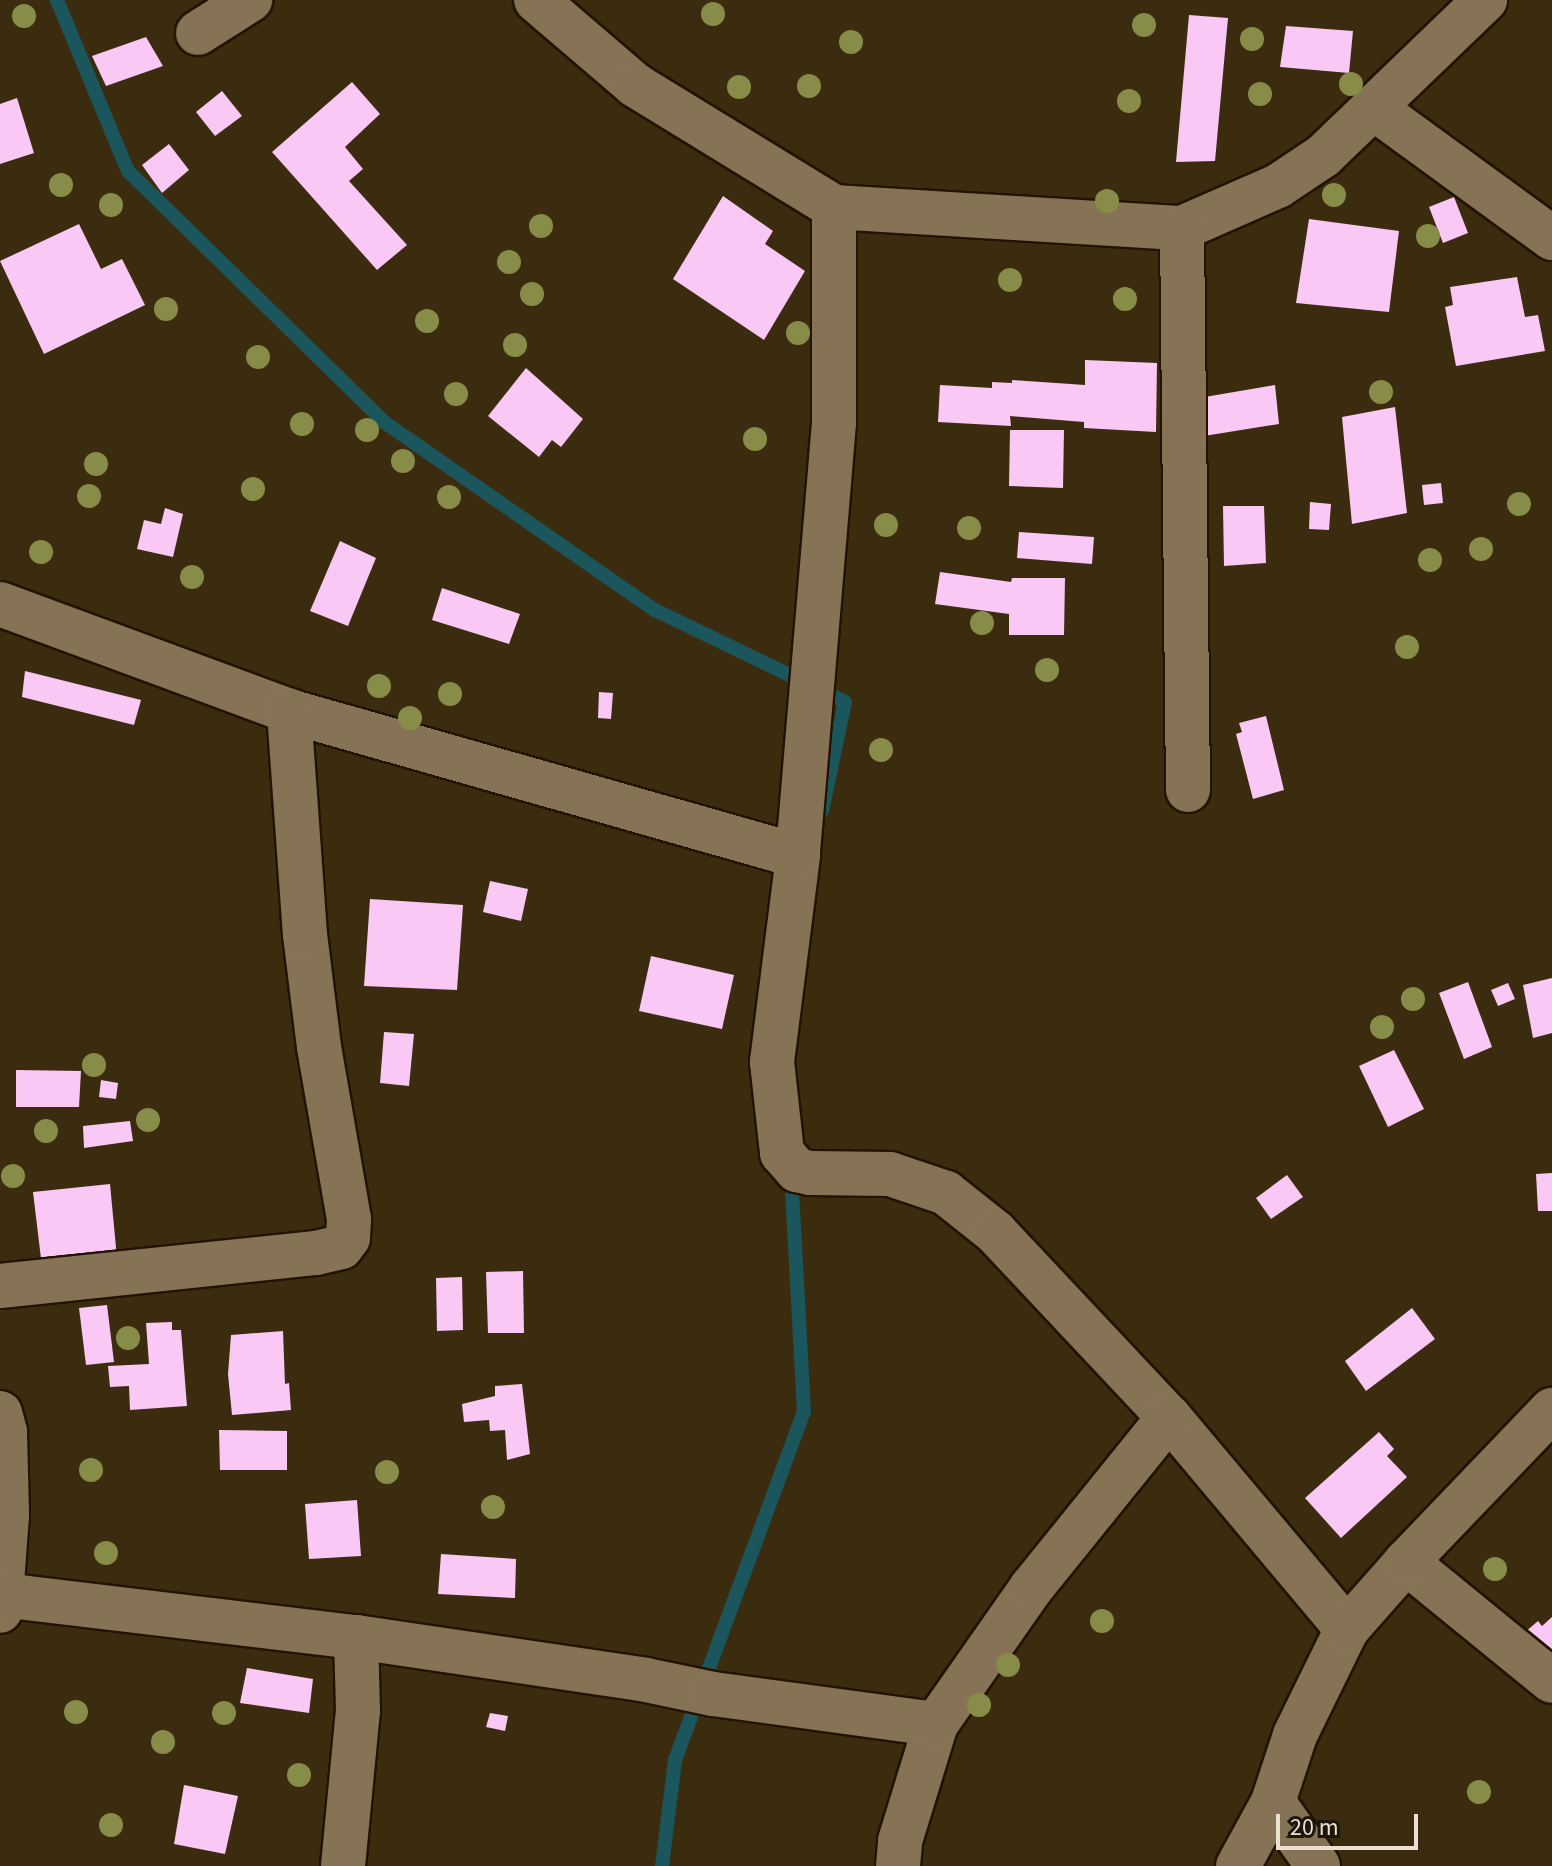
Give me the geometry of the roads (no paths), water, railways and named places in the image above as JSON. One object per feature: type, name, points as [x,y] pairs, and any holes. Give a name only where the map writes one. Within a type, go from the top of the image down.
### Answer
[{"type":"street","points":[[198,33],[250,0]]},
{"type":"street","points":[[536,0],[635,85],[834,207],[1182,228],[1278,186],[1323,156],[1485,0]]},
{"type":"street","points":[[1375,109],[1552,238]]},
{"type":"street","points":[[834,207],[834,423],[798,856],[772,1062],[782,1153],[797,1170],[810,1173],[890,1174],[946,1193],[995,1232],[1169,1417],[1347,1629]]},
{"type":"street","points":[[1182,228],[1188,790]]},
{"type":"street","points":[[0,604],[289,711],[798,856]]},
{"type":"street","points":[[0,1286],[316,1253],[341,1247],[348,1238],[349,1219],[319,1047],[305,935],[289,711]]},
{"type":"street","points":[[1238,1866],[1273,1802],[1295,1735],[1347,1629],[1406,1562],[1552,1410]]},
{"type":"street","points":[[0,1413],[5,1432],[7,1515],[1,1603],[356,1637],[646,1680],[713,1694],[936,1724]]},
{"type":"street","points":[[898,1866],[900,1841],[936,1724],[1032,1587],[1169,1417]]},
{"type":"street","points":[[1406,1562],[1552,1681]]},
{"type":"street","points":[[343,1866],[358,1711],[356,1637]]},
{"type":"street","points":[[1273,1802],[1318,1866]]},
{"type":"waterway","points":[[57,0],[128,171],[384,422],[655,610],[845,702],[822,811]]},
{"type":"waterway","points":[[662,1866],[675,1760],[804,1412],[791,1172]]}]
